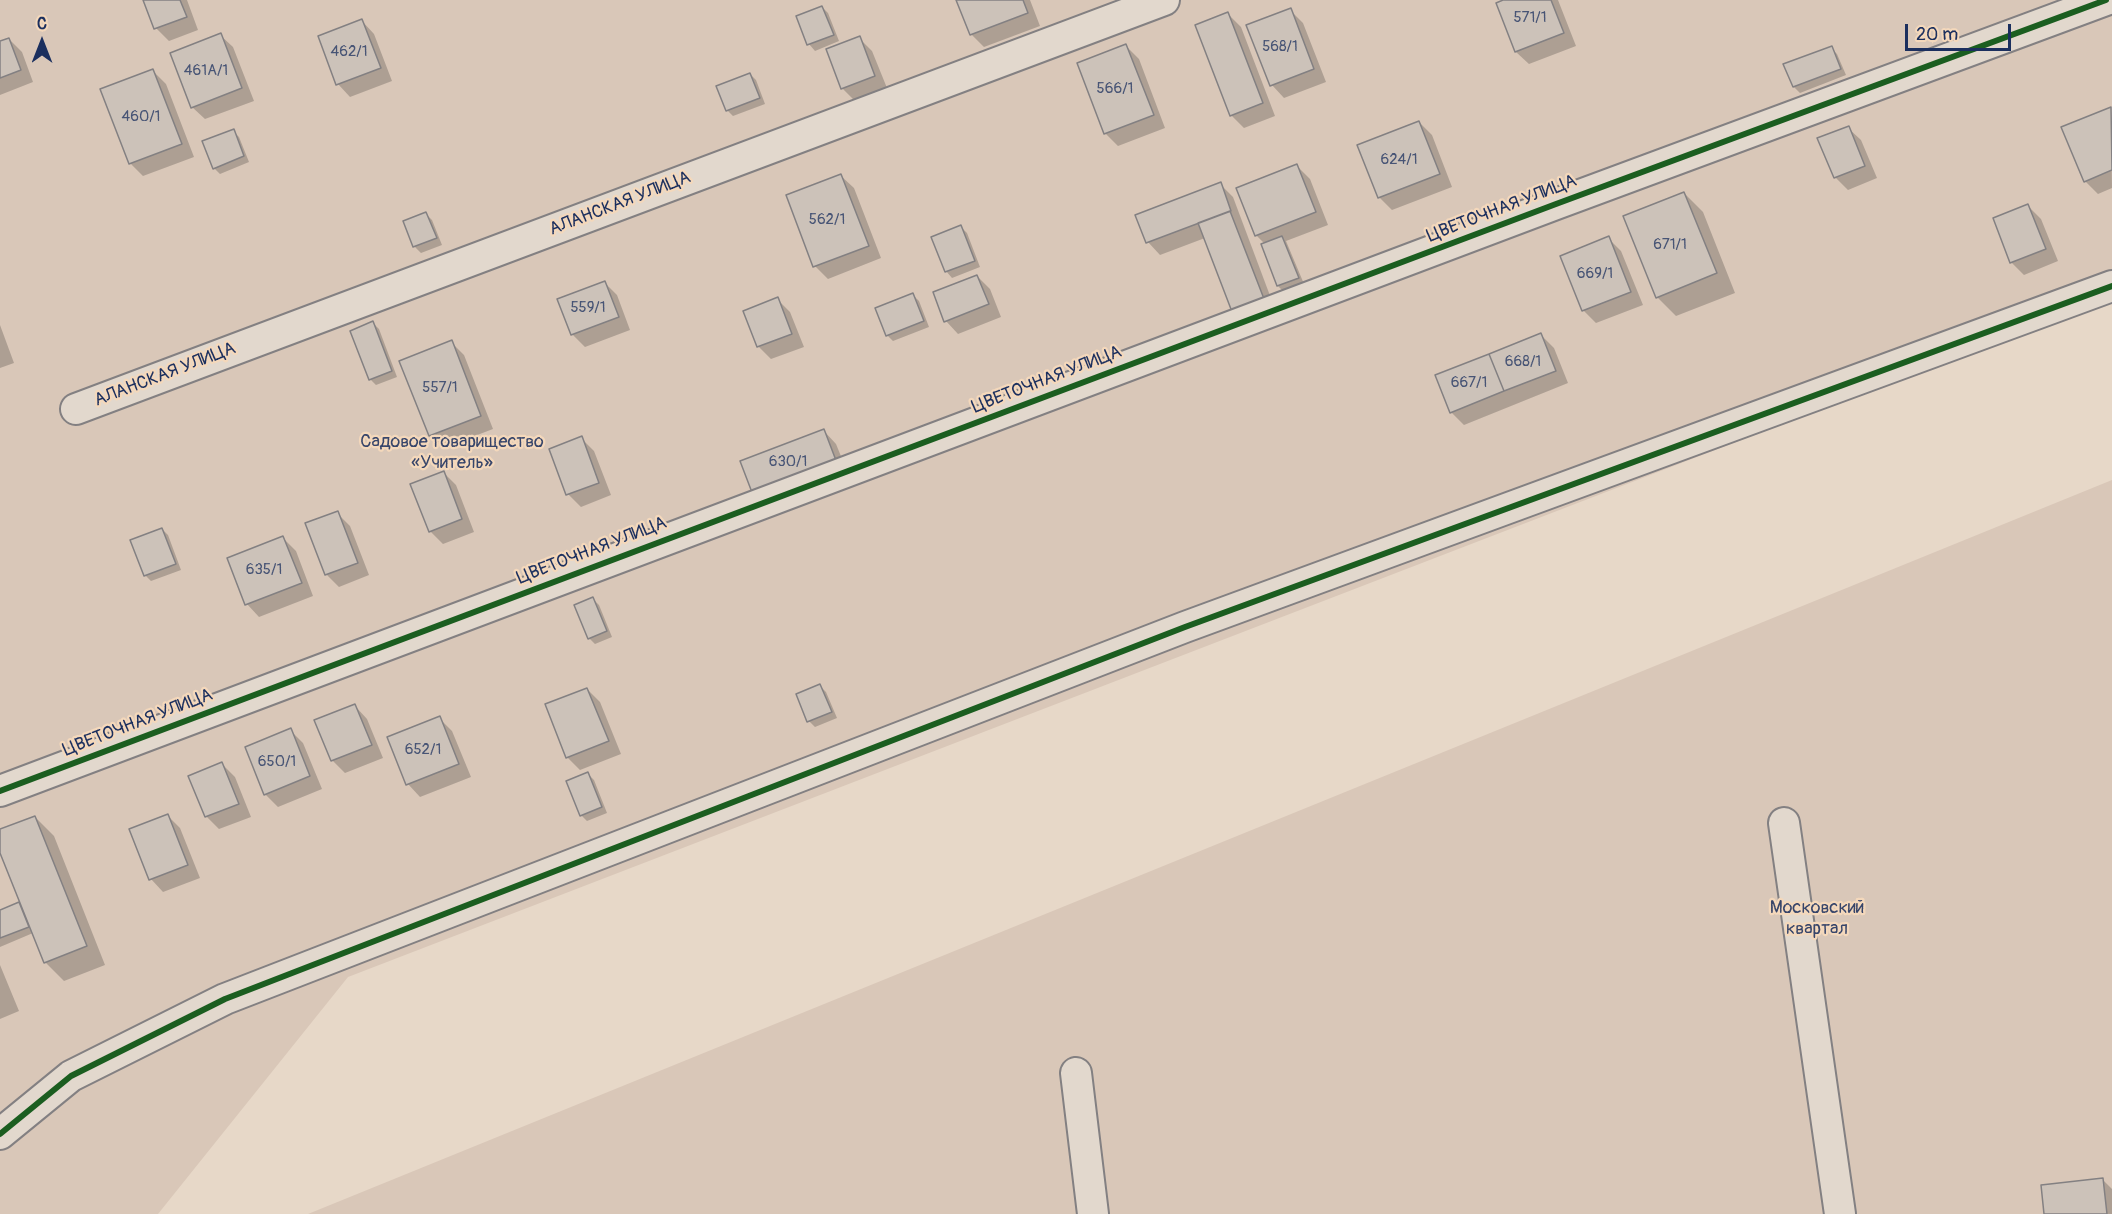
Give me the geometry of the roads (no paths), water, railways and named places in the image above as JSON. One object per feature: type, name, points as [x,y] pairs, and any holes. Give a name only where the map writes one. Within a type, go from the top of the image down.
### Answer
[{"type":"street","name":"АЛАНСКАЯ УЛИЦА","points":[[76,408],[1164,0]]},
{"type":"street","name":"ЦВЕТОЧНАЯ УЛИЦА","points":[[0,791],[1490,229],[2106,0]]},
{"type":"street","points":[[0,1134],[71,1076],[225,999],[1185,627],[2112,286]]},
{"type":"street","points":[[1784,823],[1840,1214]]},
{"type":"street","points":[[1076,1073],[1093,1214]]},
{"type":"park label","name":"Садовое товарищество «Учитель»","points":[[452,452]]},
{"type":"park label","name":"Московский квартал","points":[[1817,918]]}]
